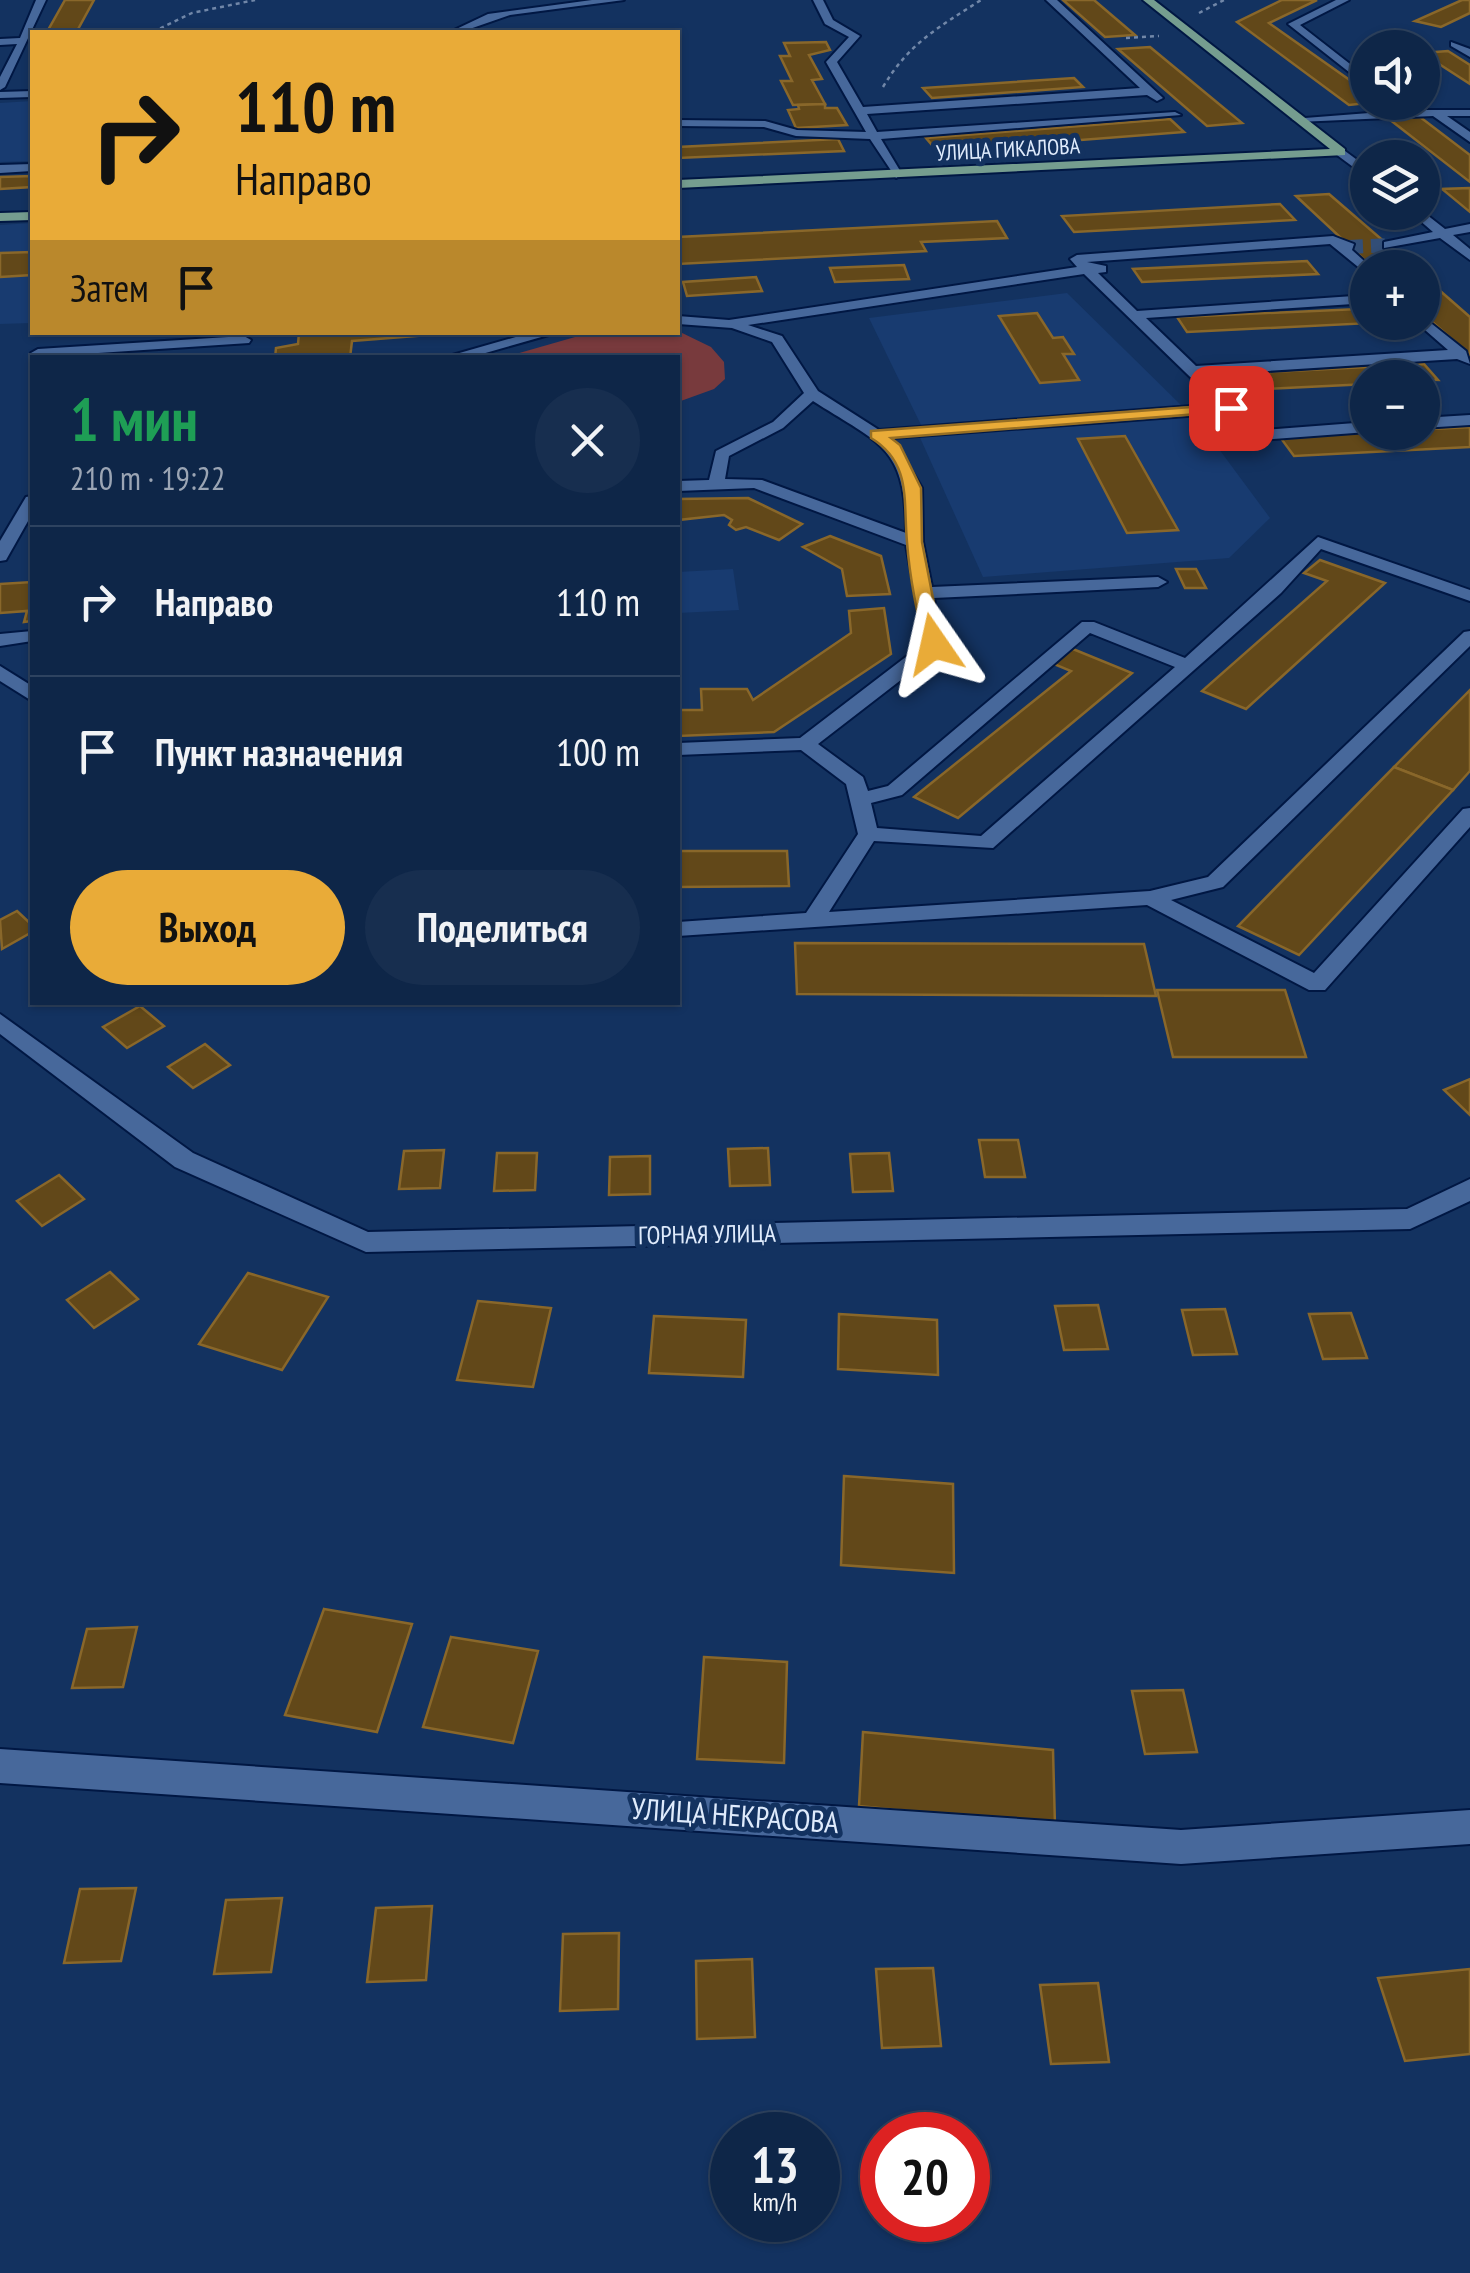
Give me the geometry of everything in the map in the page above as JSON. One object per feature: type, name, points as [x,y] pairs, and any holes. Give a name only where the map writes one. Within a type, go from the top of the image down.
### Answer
[{"type":"main road","points":[[1148,0],[1341,152]]},
{"type":"main road","name":"УЛИЦА ГИКАЛОВА","points":[[680,184],[1341,152]]},
{"type":"main road","points":[[0,217],[30,216]]},
{"type":"street","points":[[0,87],[41,0]]},
{"type":"street","points":[[541,0],[557,6]]},
{"type":"street","points":[[460,30],[490,18],[619,0]]},
{"type":"street","points":[[818,0],[829,22],[855,36],[830,62],[896,174]]},
{"type":"street","points":[[680,124],[765,124],[796,133],[871,136],[1176,114],[1051,0]]},
{"type":"street","points":[[1344,0],[1293,24],[1350,70]]},
{"type":"street","points":[[0,42],[24,41]]},
{"type":"street","points":[[1455,44],[1470,54]]},
{"type":"street","points":[[861,111],[1150,91]]},
{"type":"street","points":[[0,95],[30,94]]},
{"type":"street","points":[[944,106],[961,130]]},
{"type":"street","points":[[1440,112],[1470,113]]},
{"type":"street","points":[[1298,118],[1350,116]]},
{"type":"street","points":[[1440,116],[1470,138]]},
{"type":"street","points":[[1341,152],[1350,159]]},
{"type":"street","points":[[0,170],[30,168]]},
{"type":"street","points":[[1389,245],[1470,228]]},
{"type":"street","points":[[1438,230],[1470,256]]},
{"type":"street","points":[[728,324],[1087,270],[1342,246],[1350,254]]},
{"type":"street","points":[[1087,270],[1259,434],[1350,428]]},
{"type":"street","points":[[1134,315],[1350,300]]},
{"type":"street","points":[[680,320],[728,324],[777,339],[812,394],[892,445],[914,488],[914,542],[934,644],[805,744],[680,748]]},
{"type":"street","points":[[461,355],[540,335]]},
{"type":"street","points":[[38,352],[246,336]]},
{"type":"street","points":[[1440,336],[1465,358]]},
{"type":"street","points":[[1193,371],[1465,358]]},
{"type":"street","points":[[716,484],[722,454],[778,425],[812,394]]},
{"type":"street","points":[[876,434],[1231,408]]},
{"type":"street","points":[[1440,422],[1470,420]]},
{"type":"street","points":[[680,486],[756,482],[914,542]]},
{"type":"street","points":[[0,556],[30,504]]},
{"type":"street","points":[[868,834],[986,843],[1274,589],[1318,542],[1470,596]]},
{"type":"street","points":[[924,593],[1158,582]]},
{"type":"street","points":[[860,799],[895,791],[1088,626],[1188,665]]},
{"type":"street","points":[[0,640],[30,636]]},
{"type":"street","points":[[680,929],[1150,898],[1216,882],[1470,636]]},
{"type":"street","points":[[0,672],[30,694]]},
{"type":"street","points":[[805,744],[856,780],[868,834],[816,917]]},
{"type":"street","points":[[1150,898],[1317,984],[1470,814]]},
{"type":"street","name":"ГОРНАЯ УЛИЦА","points":[[0,1022],[184,1160],[366,1242],[1410,1218],[1470,1189]]},
{"type":"street","name":"УЛИЦА НЕКРАСОВА","points":[[0,1766],[1182,1847],[1470,1827]]},
{"type":"path","points":[[157,30],[192,14],[255,0]]},
{"type":"path","points":[[861,111],[892,76],[901,57],[925,36],[981,0]]},
{"type":"path","points":[[1120,38],[1147,36]]},
{"type":"shaded area","points":[[30,101],[30,161],[0,162],[0,103]]},
{"type":"shaded area","points":[[30,223],[30,323],[0,324],[0,225]]},
{"type":"shaded area","points":[[1067,293],[1185,409],[923,429],[869,318]]},
{"type":"shaded area","points":[[680,332],[711,347],[724,362],[725,379],[714,389],[680,401],[680,355],[512,355],[582,335],[680,335]]},
{"type":"shaded area","points":[[1193,414],[1270,518],[1229,558],[983,577],[917,431]]},
{"type":"shaded area","points":[[733,569],[739,610],[680,613],[680,572]]},
{"type":"building","points":[[65,0],[94,0],[78,30],[48,30]]},
{"type":"building","points":[[1063,0],[1094,0],[1135,35],[1105,37]]},
{"type":"building","points":[[1282,0],[1317,0],[1269,23],[1350,80],[1350,105],[1349,105],[1237,22]]},
{"type":"building","points":[[1470,0],[1470,13],[1441,27],[1415,21]]},
{"type":"building","points":[[826,42],[830,50],[809,55],[822,79],[812,80],[825,104],[793,105],[781,81],[792,81],[780,56],[790,56],[784,43]]},
{"type":"building","points":[[1150,47],[1242,123],[1207,126],[1118,49]]},
{"type":"building","points":[[1448,51],[1470,65],[1470,84],[1440,65],[1440,52]]},
{"type":"building","points":[[1074,78],[1083,87],[932,98],[923,88]]},
{"type":"building","points":[[825,104],[825,108],[837,108],[847,125],[796,128],[788,110],[799,109],[798,105]]},
{"type":"building","points":[[1170,119],[1184,132],[937,151],[926,138]]},
{"type":"building","points":[[1390,120],[1424,120],[1470,155],[1470,182],[1440,159],[1440,140],[1416,140]]},
{"type":"building","points":[[838,139],[844,151],[680,158],[680,147]]},
{"type":"building","points":[[30,176],[30,187],[0,189],[0,177]]},
{"type":"building","points":[[1470,188],[1470,212],[1442,189]]},
{"type":"building","points":[[1329,194],[1350,212],[1350,230],[1371,230],[1394,250],[1354,250],[1296,196]]},
{"type":"building","points":[[1280,204],[1295,220],[1074,232],[1062,216]]},
{"type":"building","points":[[997,221],[1007,238],[921,242],[926,251],[680,264],[680,237]]},
{"type":"building","points":[[30,252],[30,275],[0,277],[0,253]]},
{"type":"building","points":[[1307,261],[1318,274],[1142,282],[1133,269]]},
{"type":"building","points":[[904,265],[909,279],[835,282],[830,268]]},
{"type":"building","points":[[756,277],[762,291],[687,296],[683,282]]},
{"type":"building","points":[[1440,291],[1470,317],[1470,355],[1440,329]]},
{"type":"building","points":[[1350,309],[1350,324],[1187,332],[1177,317]]},
{"type":"building","points":[[1037,313],[1053,338],[1063,337],[1074,354],[1063,354],[1079,380],[1040,383],[999,316]]},
{"type":"building","points":[[299,335],[429,335],[352,341],[350,355],[275,355],[276,348],[298,344]]},
{"type":"building","points":[[1350,368],[1350,385],[1245,390],[1233,374]]},
{"type":"building","points":[[1470,427],[1470,447],[1440,449],[1440,429]]},
{"type":"building","points":[[1350,433],[1350,450],[1411,450],[1294,456],[1280,437]]},
{"type":"building","points":[[1125,436],[1178,530],[1127,533],[1078,439]]},
{"type":"building","points":[[748,498],[802,524],[779,540],[746,527],[736,530],[729,525],[732,520],[724,515],[680,520],[680,499]]},
{"type":"building","points":[[830,536],[881,556],[890,594],[847,596],[842,569],[803,547]]},
{"type":"building","points":[[1320,560],[1385,583],[1246,709],[1202,691],[1327,581],[1304,573]]},
{"type":"building","points":[[1176,569],[1196,569],[1206,588],[1185,588]]},
{"type":"building","points":[[30,582],[30,621],[24,622],[27,611],[0,613],[0,584]]},
{"type":"building","points":[[884,608],[891,654],[774,732],[680,736],[680,710],[702,710],[701,689],[747,689],[753,700],[851,633],[849,611]]},
{"type":"building","points":[[1068,647],[1132,673],[958,818],[914,797],[1071,671],[1049,662]]},
{"type":"building","points":[[1470,690],[1470,771],[1453,790],[1394,767]]},
{"type":"building","points":[[1394,767],[1453,790],[1299,955],[1238,926]]},
{"type":"building","points":[[680,851],[787,851],[789,886],[680,887]]},
{"type":"building","points":[[17,911],[30,923],[30,933],[2,949],[0,920]]},
{"type":"building","points":[[795,943],[1144,944],[1156,996],[797,994]]},
{"type":"building","points":[[1157,990],[1285,990],[1306,1057],[1173,1057]]},
{"type":"building","points":[[140,1006],[164,1026],[127,1048],[103,1027]]},
{"type":"building","points":[[205,1044],[230,1065],[193,1088],[168,1067]]},
{"type":"building","points":[[1470,1079],[1470,1115],[1444,1090]]},
{"type":"building","points":[[979,1140],[1018,1140],[1025,1177],[985,1177]]},
{"type":"building","points":[[768,1148],[770,1185],[730,1186],[728,1149]]},
{"type":"building","points":[[444,1150],[440,1188],[399,1189],[404,1151]]},
{"type":"building","points":[[497,1153],[537,1153],[535,1190],[494,1191]]},
{"type":"building","points":[[889,1153],[893,1191],[853,1192],[850,1154]]},
{"type":"building","points":[[650,1156],[650,1194],[609,1195],[610,1157]]},
{"type":"building","points":[[59,1175],[84,1199],[42,1226],[17,1201]]},
{"type":"building","points":[[110,1272],[138,1299],[94,1328],[67,1300]]},
{"type":"building","points":[[248,1273],[328,1297],[282,1370],[199,1344]]},
{"type":"building","points":[[478,1301],[551,1308],[533,1387],[457,1380]]},
{"type":"building","points":[[1098,1305],[1108,1349],[1064,1350],[1055,1306]]},
{"type":"building","points":[[1225,1309],[1237,1354],[1193,1355],[1182,1310]]},
{"type":"building","points":[[1351,1313],[1367,1358],[1323,1359],[1309,1314]]},
{"type":"building","points":[[839,1314],[937,1320],[938,1375],[838,1369]]},
{"type":"building","points":[[654,1316],[746,1320],[743,1377],[649,1373]]},
{"type":"building","points":[[844,1476],[953,1484],[954,1573],[841,1565]]},
{"type":"building","points":[[324,1609],[412,1624],[377,1732],[285,1715]]},
{"type":"building","points":[[137,1627],[123,1687],[72,1688],[87,1629]]},
{"type":"building","points":[[451,1637],[538,1651],[513,1743],[423,1727]]},
{"type":"building","points":[[704,1657],[787,1662],[784,1763],[697,1759]]},
{"type":"building","points":[[1183,1690],[1197,1752],[1145,1754],[1132,1691]]},
{"type":"building","points":[[863,1732],[1053,1750],[1055,1826],[859,1806]]},
{"type":"building","points":[[136,1888],[121,1961],[64,1963],[80,1889]]},
{"type":"building","points":[[282,1898],[271,1972],[214,1974],[226,1900]]},
{"type":"building","points":[[432,1906],[426,1980],[367,1982],[376,1908]]},
{"type":"building","points":[[619,1933],[618,2009],[560,2011],[563,1934]]},
{"type":"building","points":[[752,1959],[755,2037],[697,2039],[696,1961]]},
{"type":"building","points":[[933,1968],[941,2046],[882,2048],[876,1969]]},
{"type":"building","points":[[1470,1969],[1470,2054],[1405,2061],[1378,1978]]},
{"type":"building","points":[[1098,1983],[1109,2062],[1051,2064],[1040,1985]]},
{"type":"tunnel","points":[[1349,247],[1389,245]]},
{"type":"route","points":[[934,644],[914,542],[914,488],[892,445],[876,434],[1231,408]]}]
